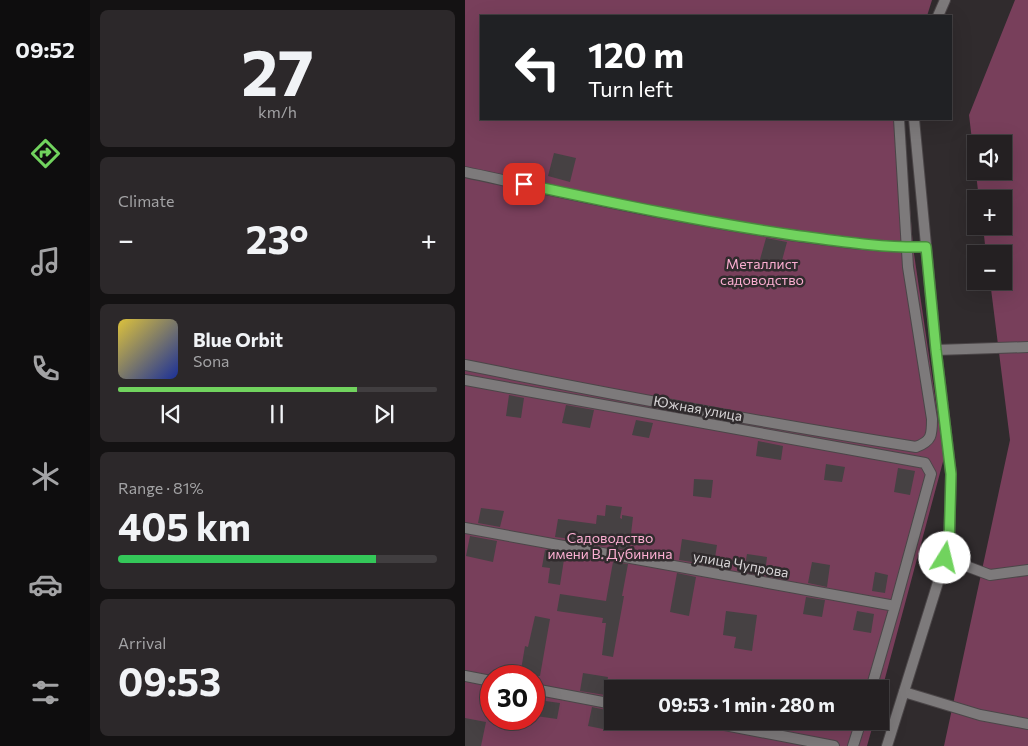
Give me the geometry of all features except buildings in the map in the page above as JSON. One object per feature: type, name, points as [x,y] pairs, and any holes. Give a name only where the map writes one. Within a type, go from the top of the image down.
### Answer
[{"type":"street","points":[[938,15],[945,0]]},
{"type":"street","points":[[465,365],[719,414],[916,446],[925,443],[932,432],[932,419],[906,248],[899,120]]},
{"type":"street","points":[[887,746],[949,547],[951,474],[936,350],[914,120]]},
{"type":"street","points":[[465,172],[743,228],[855,244],[906,248],[926,247]]},
{"type":"street","points":[[936,350],[1028,347]]},
{"type":"street","name":"Южная улица","points":[[465,380],[925,463],[931,474],[895,606]]},
{"type":"street","name":"улица Чупрова","points":[[465,528],[895,606]]},
{"type":"street","points":[[945,558],[990,575],[1028,570]]},
{"type":"street","points":[[874,680],[895,606]]},
{"type":"street","points":[[465,676],[480,679]]},
{"type":"street","points":[[545,691],[604,702]]},
{"type":"street","points":[[904,692],[980,715],[1028,724]]},
{"type":"street","points":[[751,730],[834,746]]},
{"type":"street","points":[[853,746],[858,730]]},
{"type":"green space","points":[[465,0],[932,0],[927,15],[480,15],[480,120],[903,120],[913,247],[944,458],[885,680],[604,680],[604,730],[871,730],[867,746],[465,746]]},
{"type":"green space","points":[[1015,0],[1028,0],[1028,746],[944,746],[1010,440],[991,290],[1012,290],[1012,245],[985,245],[984,235],[1012,235],[1012,190],[978,190],[977,180],[1012,180],[1012,135],[971,135],[969,115]]},
{"type":"route","points":[[524,184],[743,228],[855,244],[906,248],[926,247],[951,474],[949,547],[945,558]]},
{"type":"park label","name":"Металлист садоводство","points":[[762,272]]},
{"type":"park label","name":"Садоводство имени В. Дубинина","points":[[610,546]]}]
